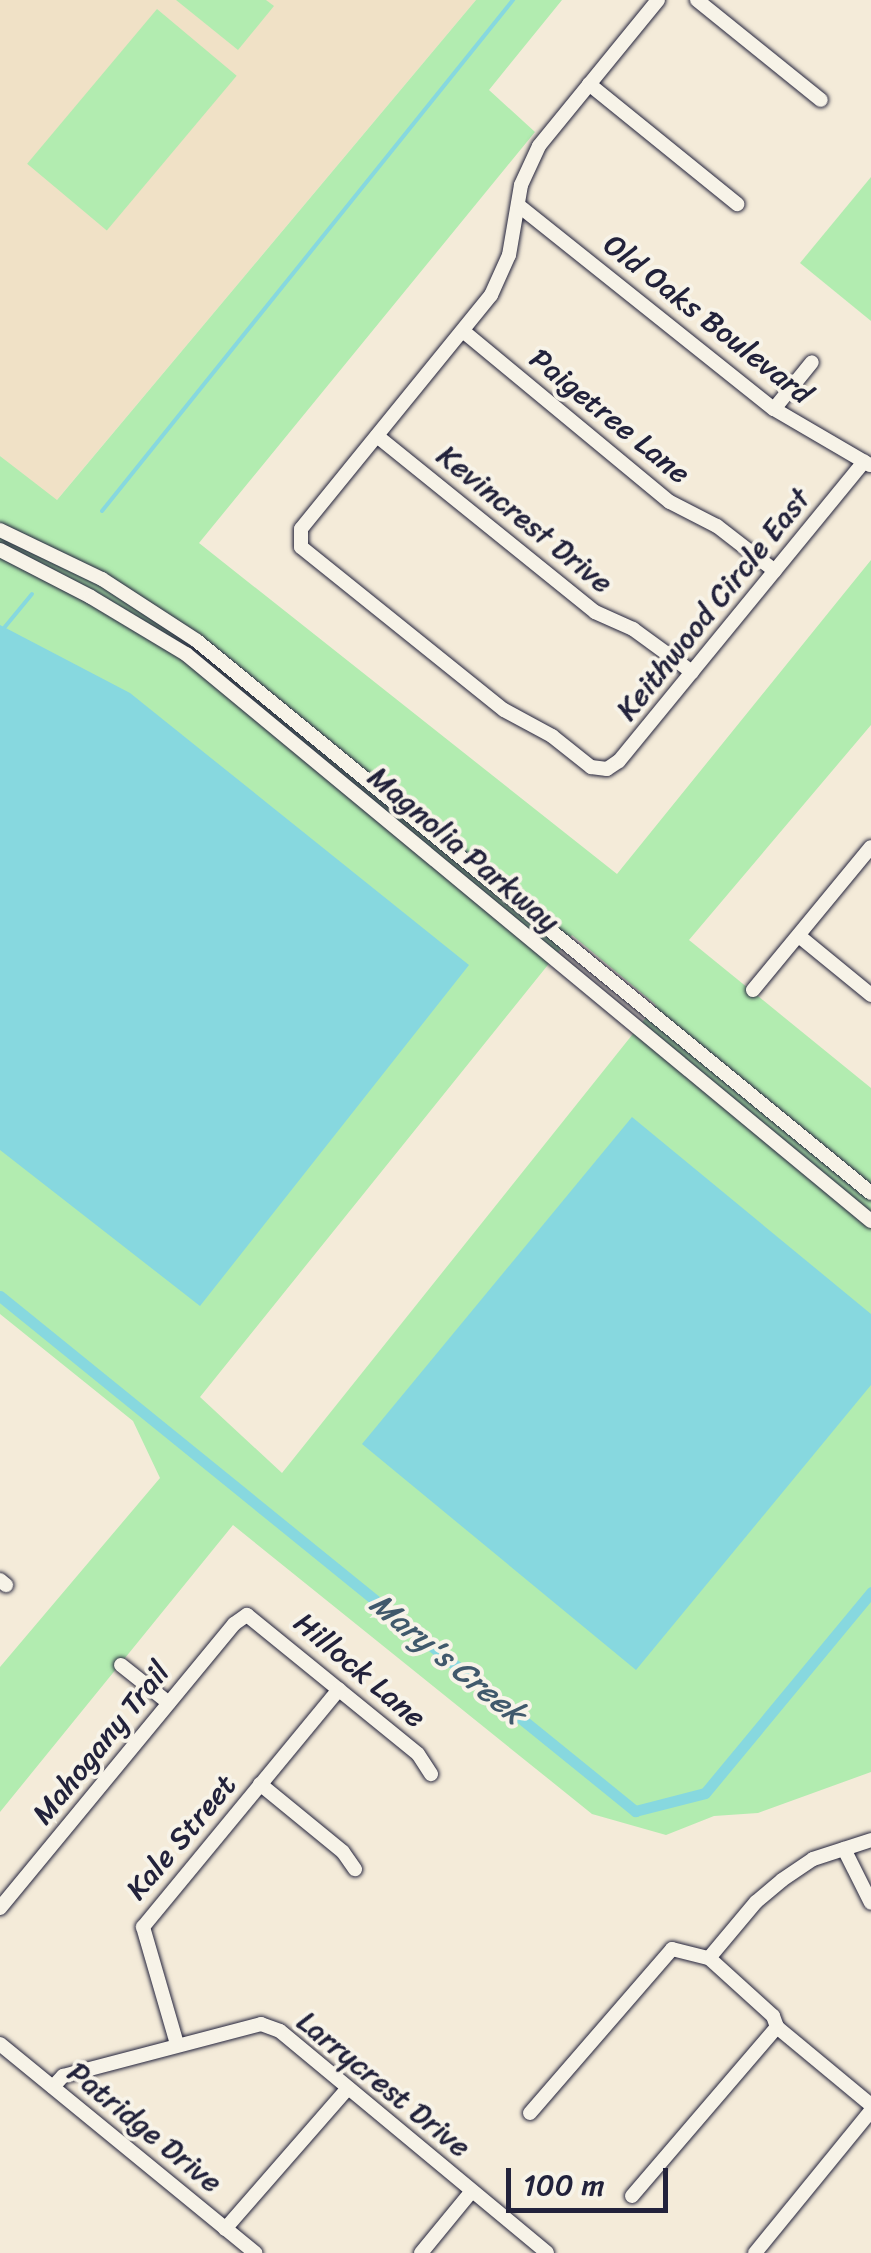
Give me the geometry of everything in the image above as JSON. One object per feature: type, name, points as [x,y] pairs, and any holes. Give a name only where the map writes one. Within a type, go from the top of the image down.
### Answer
[{"type":"street","points":[[378,436],[502,276],[527,168],[545,138],[658,0]]},
{"type":"street","points":[[697,0],[821,100]]},
{"type":"street","points":[[589,84],[737,204]]},
{"type":"street","name":"Old Oaks Boulevard","points":[[518,206],[774,409],[868,464]]},
{"type":"street","name":"Paigetree Lane","points":[[463,331],[670,502],[717,526],[775,571]]},
{"type":"street","points":[[774,409],[812,362]]},
{"type":"street","name":"Keithwood Circle East","points":[[378,436],[299,537],[305,553],[504,710],[552,736],[597,770],[607,770],[619,761],[868,464]]},
{"type":"street","name":"Kevincrest Drive","points":[[378,436],[595,612],[633,629],[692,672]]},
{"type":"street","name":"Magnolia Parkway","points":[[0,530],[102,580],[178,628],[871,1193]]},
{"type":"street","name":"Magnolia Parkway","points":[[0,550],[168,644],[871,1221]]},
{"type":"street","points":[[168,644],[178,628]]},
{"type":"street","points":[[754,990],[871,847]]},
{"type":"street","points":[[532,942],[547,925]]},
{"type":"street","points":[[799,936],[871,995]]},
{"type":"street","points":[[688,1071],[704,1053]]},
{"type":"street","name":"Hillock Lane","points":[[246,1616],[418,1754],[431,1774]]},
{"type":"street","name":"Mahogany Trail","points":[[0,1908],[234,1624],[246,1616]]},
{"type":"street","points":[[120,1665],[168,1704]]},
{"type":"street","name":"Kale Street","points":[[177,2044],[143,1927],[339,1689]]},
{"type":"street","points":[[260,1784],[343,1852],[355,1869]]},
{"type":"street","points":[[709,1958],[756,1902],[813,1859],[871,1840]]},
{"type":"street","points":[[844,1849],[871,1902]]},
{"type":"street","points":[[530,2113],[672,1949],[709,1958],[773,2016],[777,2026],[871,2108],[764,2251]]},
{"type":"street","name":"Larrycrest Drive","points":[[53,2087],[63,2076],[262,2024],[280,2031],[547,2253]]},
{"type":"street","points":[[632,2196],[777,2026]]},
{"type":"street","name":"Patridge Drive","points":[[0,2044],[255,2253]]},
{"type":"street","points":[[225,2229],[348,2088]]},
{"type":"street","points":[[421,2253],[472,2191]]},
{"type":"shaded area","points":[[0,0],[476,0],[56,501],[0,456]]},
{"type":"green space","points":[[176,0],[266,0],[274,6],[238,50]]},
{"type":"green space","points":[[476,0],[562,0],[489,90],[535,132],[199,543],[617,874],[871,560],[871,725],[689,940],[871,1088],[871,1772],[758,1813],[714,1816],[666,1835],[592,1814],[233,1525],[0,1812],[0,1667],[160,1478],[133,1421],[0,1314],[0,456],[57,500]],"holes":[[[572,935],[656,1005],[282,1473],[200,1397]]]},
{"type":"green space","points":[[157,9],[237,76],[107,231],[27,164]]},
{"type":"green space","points":[[871,177],[871,321],[800,263]]},
{"type":"water","points":[[0,625],[130,693],[469,965],[200,1306],[0,1150]]},
{"type":"water","points":[[632,1117],[871,1314],[871,1385],[636,1670],[362,1444]]},
{"type":"waterway","points":[[102,511],[513,0]]},
{"type":"waterway","points":[[4,628],[32,594]]},
{"type":"waterway","name":"Mary's Creek","points":[[0,1296],[635,1811],[705,1793],[871,1592]]}]
